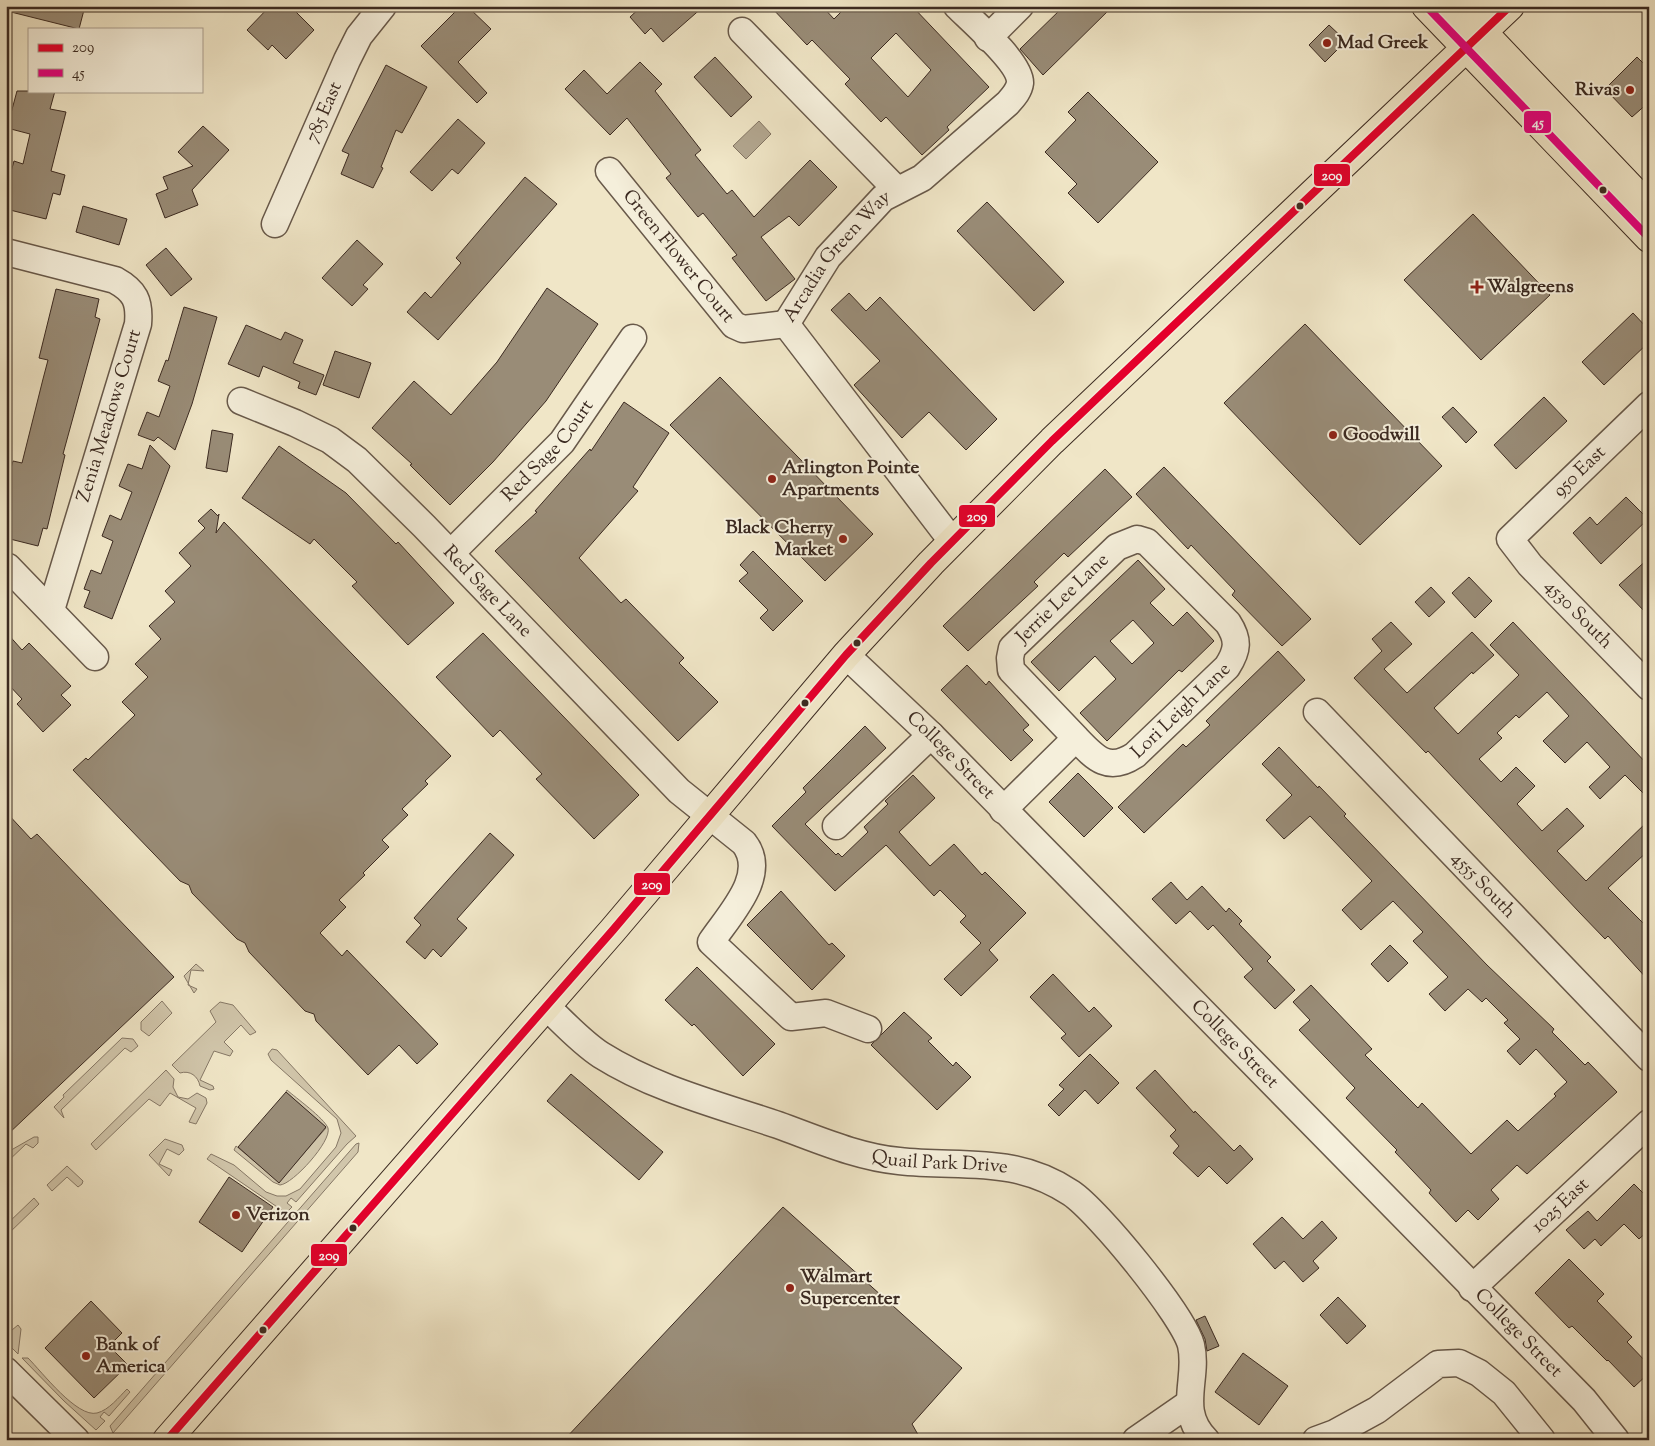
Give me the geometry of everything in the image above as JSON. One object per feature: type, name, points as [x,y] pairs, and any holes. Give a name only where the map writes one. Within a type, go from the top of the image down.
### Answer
[{"type":"main road","points":[[1426,6],[1474,40],[1649,207]]},
{"type":"main road","points":[[1458,6],[1474,40],[1649,238]]},
{"type":"main road","points":[[167,1440],[711,816],[846,655],[952,541],[1052,441],[1510,6]]},
{"type":"street","name":"785 East","points":[[276,224],[346,60],[359,36],[383,6]]},
{"type":"street","name":"Arcadia Green Way","points":[[952,541],[786,324],[828,257],[883,198],[897,190],[910,186],[922,178],[1008,103],[1018,91],[1020,82],[1014,66],[957,6]]},
{"type":"street","points":[[988,38],[1020,6]]},
{"type":"street","points":[[742,31],[897,190]]},
{"type":"street","name":"Green Flower Court","points":[[609,170],[734,325],[743,329],[786,324]]},
{"type":"street","name":"Zenia Meadows Court","points":[[6,252],[115,280],[129,288],[137,301],[139,312],[138,324],[51,610]]},
{"type":"street","name":"Red Sage Court","points":[[451,554],[562,442],[633,338]]},
{"type":"street","name":"Red Sage Lane","points":[[241,401],[295,423],[337,445],[357,460],[391,492],[679,792],[744,843],[750,850],[753,861],[751,881],[710,942],[791,1017],[826,1013],[868,1029]]},
{"type":"street","name":"950 East","points":[[1510,539],[1649,405]]},
{"type":"street","name":"Jerrie Lee Lane","points":[[1076,738],[1011,670],[1010,658],[1012,648],[1117,547],[1137,539]]},
{"type":"street","name":"Lori Leigh Lane","points":[[1076,738],[1094,757],[1107,763],[1123,763],[1135,755],[1227,667],[1238,645],[1235,633],[1228,623],[1155,549],[1147,542],[1137,539]]},
{"type":"street","name":"4530 South","points":[[1510,539],[1530,565],[1649,687]]},
{"type":"street","points":[[8,567],[95,657]]},
{"type":"street","name":"College Street","points":[[846,655],[930,735],[1584,1400],[1616,1440]]},
{"type":"street","name":"4555 South","points":[[1317,712],[1649,1058]]},
{"type":"street","points":[[836,826],[930,735]]},
{"type":"street","points":[[1003,810],[1076,738]]},
{"type":"street","name":"Quail Park Drive","points":[[546,1006],[600,1054],[654,1082],[857,1152],[898,1161],[997,1165],[1028,1172],[1072,1194],[1091,1210],[1172,1309],[1185,1330],[1193,1355],[1188,1404],[1197,1431],[1206,1440]]},
{"type":"street","name":"1025 East","points":[[1472,1288],[1649,1123]]},
{"type":"street","points":[[1316,1440],[1335,1434],[1377,1410],[1438,1364],[1459,1363],[1479,1373],[1504,1393],[1542,1440]]},
{"type":"street","points":[[6,1371],[76,1440]]},
{"type":"street","points":[[1136,1440],[1188,1404]]},
{"type":"shaded area","points":[[759,121],[771,134],[746,159],[733,146]]},
{"type":"shaded area","points":[[196,964],[204,971],[191,970],[188,983],[184,976]]},
{"type":"shaded area","points":[[190,986],[197,989],[194,993]]},
{"type":"shaded area","points":[[162,1001],[172,1013],[149,1036],[141,1030],[141,1022]]},
{"type":"shaded area","points":[[220,1002],[233,1005],[256,1032],[250,1035],[241,1025],[224,1042],[233,1051],[230,1056],[214,1051],[200,1080],[213,1086],[214,1089],[210,1090],[200,1086],[193,1075],[187,1072],[180,1073],[172,1065],[216,1022],[210,1011]]},
{"type":"shaded area","points":[[122,1038],[133,1039],[138,1046],[131,1052],[125,1048],[61,1110],[64,1118],[54,1107],[64,1097],[63,1095]]},
{"type":"shaded area","points":[[272,1049],[277,1050],[356,1136],[296,1202],[291,1198],[287,1203],[292,1207],[286,1213],[207,1159],[211,1154],[234,1165],[266,1192],[277,1196],[286,1196],[300,1189],[336,1147],[341,1133],[337,1119],[271,1060],[268,1054]]},
{"type":"shaded area","points":[[166,1070],[174,1079],[173,1087],[178,1097],[188,1099],[197,1093],[206,1098],[207,1103],[196,1124],[189,1122],[196,1108],[170,1093],[160,1106],[149,1099],[96,1150],[91,1144]]},
{"type":"shaded area","points":[[287,1090],[321,1119],[328,1128],[328,1134],[318,1151],[302,1170],[294,1178],[280,1185],[273,1182],[234,1150],[236,1146],[279,1182],[326,1128],[286,1092]]},
{"type":"shaded area","points":[[34,1137],[38,1137],[38,1143],[33,1148],[26,1144],[6,1163],[6,1153]]},
{"type":"shaded area","points":[[165,1139],[182,1145],[184,1150],[179,1155],[167,1149],[159,1164],[172,1170],[169,1176],[149,1155]]},
{"type":"shaded area","points":[[359,1143],[358,1152],[113,1433],[110,1426],[356,1144]]},
{"type":"shaded area","points":[[67,1166],[83,1181],[82,1184],[78,1187],[67,1177],[52,1191],[47,1185]]},
{"type":"shaded area","points":[[34,1198],[39,1204],[6,1236],[6,1225]]},
{"type":"shaded area","points":[[18,1325],[21,1329],[18,1354],[6,1342],[6,1335]]},
{"type":"shaded area","points":[[22,1358],[28,1358],[60,1393],[89,1413],[97,1413],[106,1409],[127,1389],[130,1392],[109,1416],[104,1412],[100,1417],[105,1421],[96,1430],[64,1401]]},
{"type":"building","points":[[12,6],[85,6],[79,28],[11,12]]},
{"type":"building","points":[[270,6],[290,6],[314,30],[286,59],[272,45],[268,50],[247,30]]},
{"type":"building","points":[[461,6],[467,6],[491,29],[458,62],[487,93],[477,103],[421,46]]},
{"type":"building","points":[[642,6],[704,6],[663,42],[651,28],[645,34],[630,17]]},
{"type":"building","points":[[770,6],[822,6],[834,19],[847,6],[912,6],[989,87],[947,127],[949,130],[922,155],[886,117],[881,122],[845,84],[850,79],[812,40],[807,45]],"holes":[[[896,33],[931,70],[908,97],[871,58]]]},
{"type":"building","points":[[1064,6],[1113,6],[1043,75],[1020,49]]},
{"type":"building","name":"Mad Greek","points":[[1329,25],[1346,41],[1325,62],[1309,45]]},
{"type":"building","points":[[715,57],[752,97],[731,117],[694,77]]},
{"type":"building","points":[[1637,57],[1649,69],[1649,102],[1632,117],[1605,89]]},
{"type":"building","points":[[640,62],[662,84],[655,91],[701,150],[695,155],[727,194],[732,190],[754,217],[810,160],[837,187],[799,226],[789,216],[761,237],[795,279],[766,301],[732,258],[737,255],[703,213],[698,217],[666,178],[671,174],[627,118],[610,135],[565,89],[584,70],[607,94]]},
{"type":"building","points":[[386,65],[427,87],[402,133],[396,130],[381,167],[383,168],[373,188],[341,174],[349,154],[342,151]]},
{"type":"building","points":[[17,91],[55,92],[50,109],[66,112],[51,171],[65,175],[60,195],[53,193],[46,219],[6,209],[6,190],[14,161],[23,164],[30,134],[7,128]]},
{"type":"building","points":[[1088,92],[1158,162],[1098,223],[1068,193],[1077,184],[1045,152],[1076,120],[1068,112]]},
{"type":"building","points":[[458,119],[485,143],[458,174],[452,169],[432,191],[410,172]]},
{"type":"building","points":[[203,126],[229,150],[192,190],[198,205],[165,218],[156,194],[168,189],[163,177],[193,166],[178,152]]},
{"type":"building","points":[[525,177],[557,204],[438,340],[407,312],[425,292],[431,298],[461,263],[456,258]]},
{"type":"building","points":[[987,202],[1064,282],[1034,311],[957,231]]},
{"type":"building","points":[[83,206],[127,219],[119,245],[76,232]]},
{"type":"building","name":"Walgreens","points":[[1473,214],[1550,295],[1481,360],[1404,280]]},
{"type":"building","points":[[357,240],[383,264],[363,285],[368,289],[352,306],[322,278]]},
{"type":"building","points":[[166,248],[192,279],[171,296],[146,265]]},
{"type":"building","points":[[547,288],[598,324],[546,401],[493,462],[450,505],[410,465],[412,464],[372,428],[414,381],[451,415],[497,362]]},
{"type":"building","points":[[56,289],[99,299],[95,317],[100,319],[63,454],[65,455],[47,529],[43,528],[38,546],[6,538],[6,485],[13,461],[22,463],[48,360],[39,358]]},
{"type":"building","points":[[849,293],[866,311],[880,297],[997,419],[966,450],[929,412],[902,438],[854,385],[880,361],[831,310]]},
{"type":"building","points":[[184,307],[217,317],[192,404],[175,450],[158,437],[154,441],[138,435],[147,412],[159,417],[170,386],[158,381],[166,360],[168,361]]},
{"type":"building","points":[[1633,313],[1649,330],[1649,342],[1604,385],[1582,362]]},
{"type":"building","name":"Goodwill","points":[[1305,324],[1442,466],[1360,545],[1224,403]]},
{"type":"building","points":[[246,325],[281,340],[285,332],[303,340],[293,363],[324,375],[316,395],[298,388],[300,382],[263,366],[259,377],[228,364]]},
{"type":"building","points":[[335,351],[371,363],[359,398],[323,385]]},
{"type":"building","name":"Arlington Pointe Apartments","points":[[720,377],[873,534],[825,581],[670,425]]},
{"type":"building","points":[[1544,397],[1567,421],[1516,469],[1494,445]]},
{"type":"building","points":[[624,402],[669,433],[633,487],[638,491],[579,558],[621,603],[626,599],[684,658],[679,663],[718,702],[678,741],[495,551],[537,512],[535,511],[590,449],[591,451]]},
{"type":"building","points":[[1453,407],[1477,432],[1466,443],[1442,417]]},
{"type":"building","points":[[212,430],[233,434],[227,472],[206,468]]},
{"type":"building","points":[[150,445],[170,466],[112,619],[84,607],[90,591],[84,589],[91,570],[101,574],[113,541],[102,536],[110,515],[121,520],[132,492],[119,486],[128,464],[142,469]]},
{"type":"building","points":[[279,446],[346,493],[396,544],[398,542],[454,603],[408,645],[352,586],[357,582],[314,539],[310,544],[242,498]]},
{"type":"building","points":[[1164,467],[1311,619],[1282,646],[1232,595],[1235,591],[1191,545],[1188,549],[1136,494]]},
{"type":"building","points":[[1105,469],[1132,497],[1068,557],[1064,553],[1034,582],[1038,586],[968,651],[943,626]]},
{"type":"building","points":[[1626,497],[1648,519],[1601,564],[1573,533],[1590,517],[1597,525]]},
{"type":"building","points":[[211,509],[218,516],[219,514],[216,533],[224,522],[451,756],[425,781],[428,784],[402,809],[408,815],[382,840],[389,847],[363,873],[365,875],[339,900],[346,907],[320,933],[342,956],[347,950],[438,1044],[417,1064],[399,1045],[368,1075],[316,1021],[314,1014],[305,1011],[249,952],[245,943],[237,939],[192,893],[189,885],[180,881],[73,770],[86,758],[88,760],[135,715],[122,702],[148,677],[135,664],[161,639],[149,626],[175,602],[165,591],[191,566],[179,553],[205,528],[198,521]]},
{"type":"building","points":[[753,551],[803,601],[773,631],[760,618],[768,610],[739,581],[748,573],[740,565]]},
{"type":"building","points":[[1649,558],[1649,616],[1619,585]]},
{"type":"building","points":[[1138,560],[1165,589],[1150,603],[1173,626],[1187,612],[1214,641],[1182,672],[1179,670],[1107,741],[1080,713],[1116,679],[1095,656],[1059,691],[1031,662]],"holes":[[[1133,620],[1154,643],[1132,664],[1110,641]]]},
{"type":"building","points":[[1469,577],[1492,601],[1475,618],[1452,593]]},
{"type":"building","points":[[1431,587],[1445,602],[1429,617],[1415,602]]},
{"type":"building","points":[[1391,622],[1412,644],[1384,669],[1407,693],[1472,632],[1494,655],[1473,674],[1472,672],[1434,708],[1458,734],[1519,675],[1490,645],[1513,622],[1649,766],[1649,799],[1625,775],[1600,799],[1589,787],[1610,767],[1587,742],[1565,763],[1543,741],[1569,716],[1547,692],[1519,718],[1516,715],[1497,733],[1502,738],[1479,759],[1501,782],[1516,767],[1535,786],[1517,804],[1542,831],[1567,808],[1584,826],[1557,851],[1586,881],[1649,820],[1649,850],[1608,888],[1649,929],[1649,981],[1608,936],[1605,939],[1428,751],[1426,753],[1354,678],[1382,651],[1372,639]]},
{"type":"building","points":[[6,632],[22,650],[29,643],[71,686],[61,695],[71,705],[43,732],[17,704],[22,699],[6,682]]},
{"type":"building","points":[[483,633],[639,795],[594,839],[536,779],[542,774],[500,730],[493,737],[436,677]]},
{"type":"building","points":[[1278,651],[1305,680],[1144,833],[1118,807],[1183,744],[1186,747],[1210,725],[1206,721]]},
{"type":"building","points":[[967,665],[986,685],[989,681],[1029,725],[1023,730],[1033,740],[1011,761],[941,690]]},
{"type":"building","points":[[865,726],[886,748],[805,824],[836,855],[838,853],[842,857],[868,832],[864,827],[888,804],[885,801],[913,775],[935,798],[899,832],[930,866],[954,844],[982,875],[985,872],[1026,913],[989,950],[998,960],[961,996],[944,979],[981,943],[960,922],[966,916],[940,890],[934,896],[886,845],[835,891],[772,826],[806,792],[803,788]]},
{"type":"building","points":[[1279,747],[1346,814],[1344,816],[1487,965],[1554,1029],[1552,1032],[1585,1065],[1588,1062],[1617,1092],[1527,1174],[1517,1165],[1491,1190],[1499,1199],[1478,1220],[1468,1210],[1456,1222],[1429,1193],[1431,1190],[1395,1152],[1397,1150],[1346,1098],[1355,1088],[1299,1030],[1310,1020],[1293,1002],[1311,985],[1372,1049],[1365,1055],[1418,1108],[1422,1103],[1471,1154],[1507,1120],[1518,1131],[1556,1096],[1554,1094],[1567,1082],[1536,1049],[1520,1065],[1507,1051],[1520,1039],[1504,1023],[1508,1020],[1486,998],[1482,1002],[1468,989],[1445,1011],[1429,994],[1448,977],[1413,941],[1423,932],[1393,901],[1361,930],[1342,910],[1372,881],[1310,816],[1284,839],[1266,820],[1292,795],[1262,764]]},
{"type":"building","points":[[1078,773],[1113,808],[1084,837],[1049,802]]},
{"type":"building","points":[[6,812],[31,839],[37,834],[174,977],[6,1136]]},
{"type":"building","points":[[490,833],[514,855],[457,919],[467,928],[441,957],[433,949],[425,959],[406,942],[421,925],[414,918]]},
{"type":"building","points":[[1171,882],[1187,900],[1202,886],[1226,912],[1229,908],[1242,921],[1239,924],[1271,957],[1267,961],[1295,990],[1275,1009],[1244,977],[1253,969],[1213,925],[1208,930],[1190,911],[1176,924],[1152,899]]},
{"type":"building","points":[[781,891],[829,945],[832,943],[845,956],[812,990],[747,925]]},
{"type":"building","points":[[1390,945],[1408,963],[1388,982],[1371,964]]},
{"type":"building","points":[[697,967],[775,1044],[743,1076],[694,1024],[692,1026],[665,1000]]},
{"type":"building","points":[[1053,974],[1089,1012],[1094,1007],[1112,1026],[1079,1057],[1061,1038],[1066,1034],[1030,997]]},
{"type":"building","points":[[904,1012],[932,1038],[928,1041],[953,1066],[956,1062],[971,1077],[937,1110],[871,1045]]},
{"type":"building","points":[[1090,1054],[1119,1083],[1098,1104],[1085,1090],[1059,1116],[1048,1105],[1064,1089],[1059,1085]]},
{"type":"building","points":[[1155,1070],[1194,1113],[1195,1111],[1234,1151],[1240,1145],[1253,1159],[1227,1184],[1209,1166],[1198,1177],[1173,1153],[1179,1146],[1170,1136],[1176,1130],[1136,1088]]},
{"type":"building","points":[[571,1074],[663,1152],[639,1180],[547,1101]]},
{"type":"building","points":[[286,1092],[326,1127],[279,1183],[238,1147]]},
{"type":"building","name":"Verizon","points":[[229,1177],[273,1207],[242,1252],[199,1222]]},
{"type":"building","points":[[1634,1184],[1649,1199],[1649,1230],[1639,1239],[1624,1224],[1601,1246],[1595,1239],[1584,1249],[1566,1230],[1588,1211],[1597,1221]]},
{"type":"building","name":"Walmart Supercenter","points":[[783,1207],[962,1368],[912,1424],[921,1440],[564,1440]]},
{"type":"building","points":[[1282,1217],[1303,1239],[1322,1221],[1337,1238],[1313,1261],[1319,1268],[1303,1282],[1284,1261],[1275,1269],[1253,1244]]},
{"type":"building","points":[[1569,1259],[1604,1294],[1597,1301],[1632,1337],[1627,1342],[1649,1365],[1649,1373],[1634,1387],[1572,1326],[1569,1328],[1535,1293]]},
{"type":"building","points":[[1338,1297],[1366,1326],[1347,1344],[1320,1315]]},
{"type":"building","name":"Bank of America","points":[[91,1301],[122,1333],[109,1346],[128,1365],[94,1398],[45,1348]]},
{"type":"building","points":[[1205,1316],[1219,1346],[1207,1351],[1205,1339],[1196,1320]]},
{"type":"building","points":[[1243,1353],[1288,1386],[1259,1425],[1215,1392]]},
{"type":"transit line","name":"45","points":[[1426,6],[1649,238]]},
{"type":"transit line","name":"209","points":[[167,1440],[613,930],[846,655],[931,563],[1052,441],[1510,6]]},
{"type":"place","name":"Mad Greek","points":[[1327,43]]},
{"type":"place","name":"Rivas","points":[[1630,90]]},
{"type":"place","name":"Walgreens","points":[[1477,287]]},
{"type":"place","name":"Goodwill","points":[[1333,435]]},
{"type":"place","name":"Arlington Pointe Apartments","points":[[772,479]]},
{"type":"place","name":"Black Cherry Market","points":[[843,539]]},
{"type":"place","name":"Verizon","points":[[236,1215]]},
{"type":"place","name":"Walmart Supercenter","points":[[790,1288]]},
{"type":"place","name":"Bank of America","points":[[86,1356]]}]
